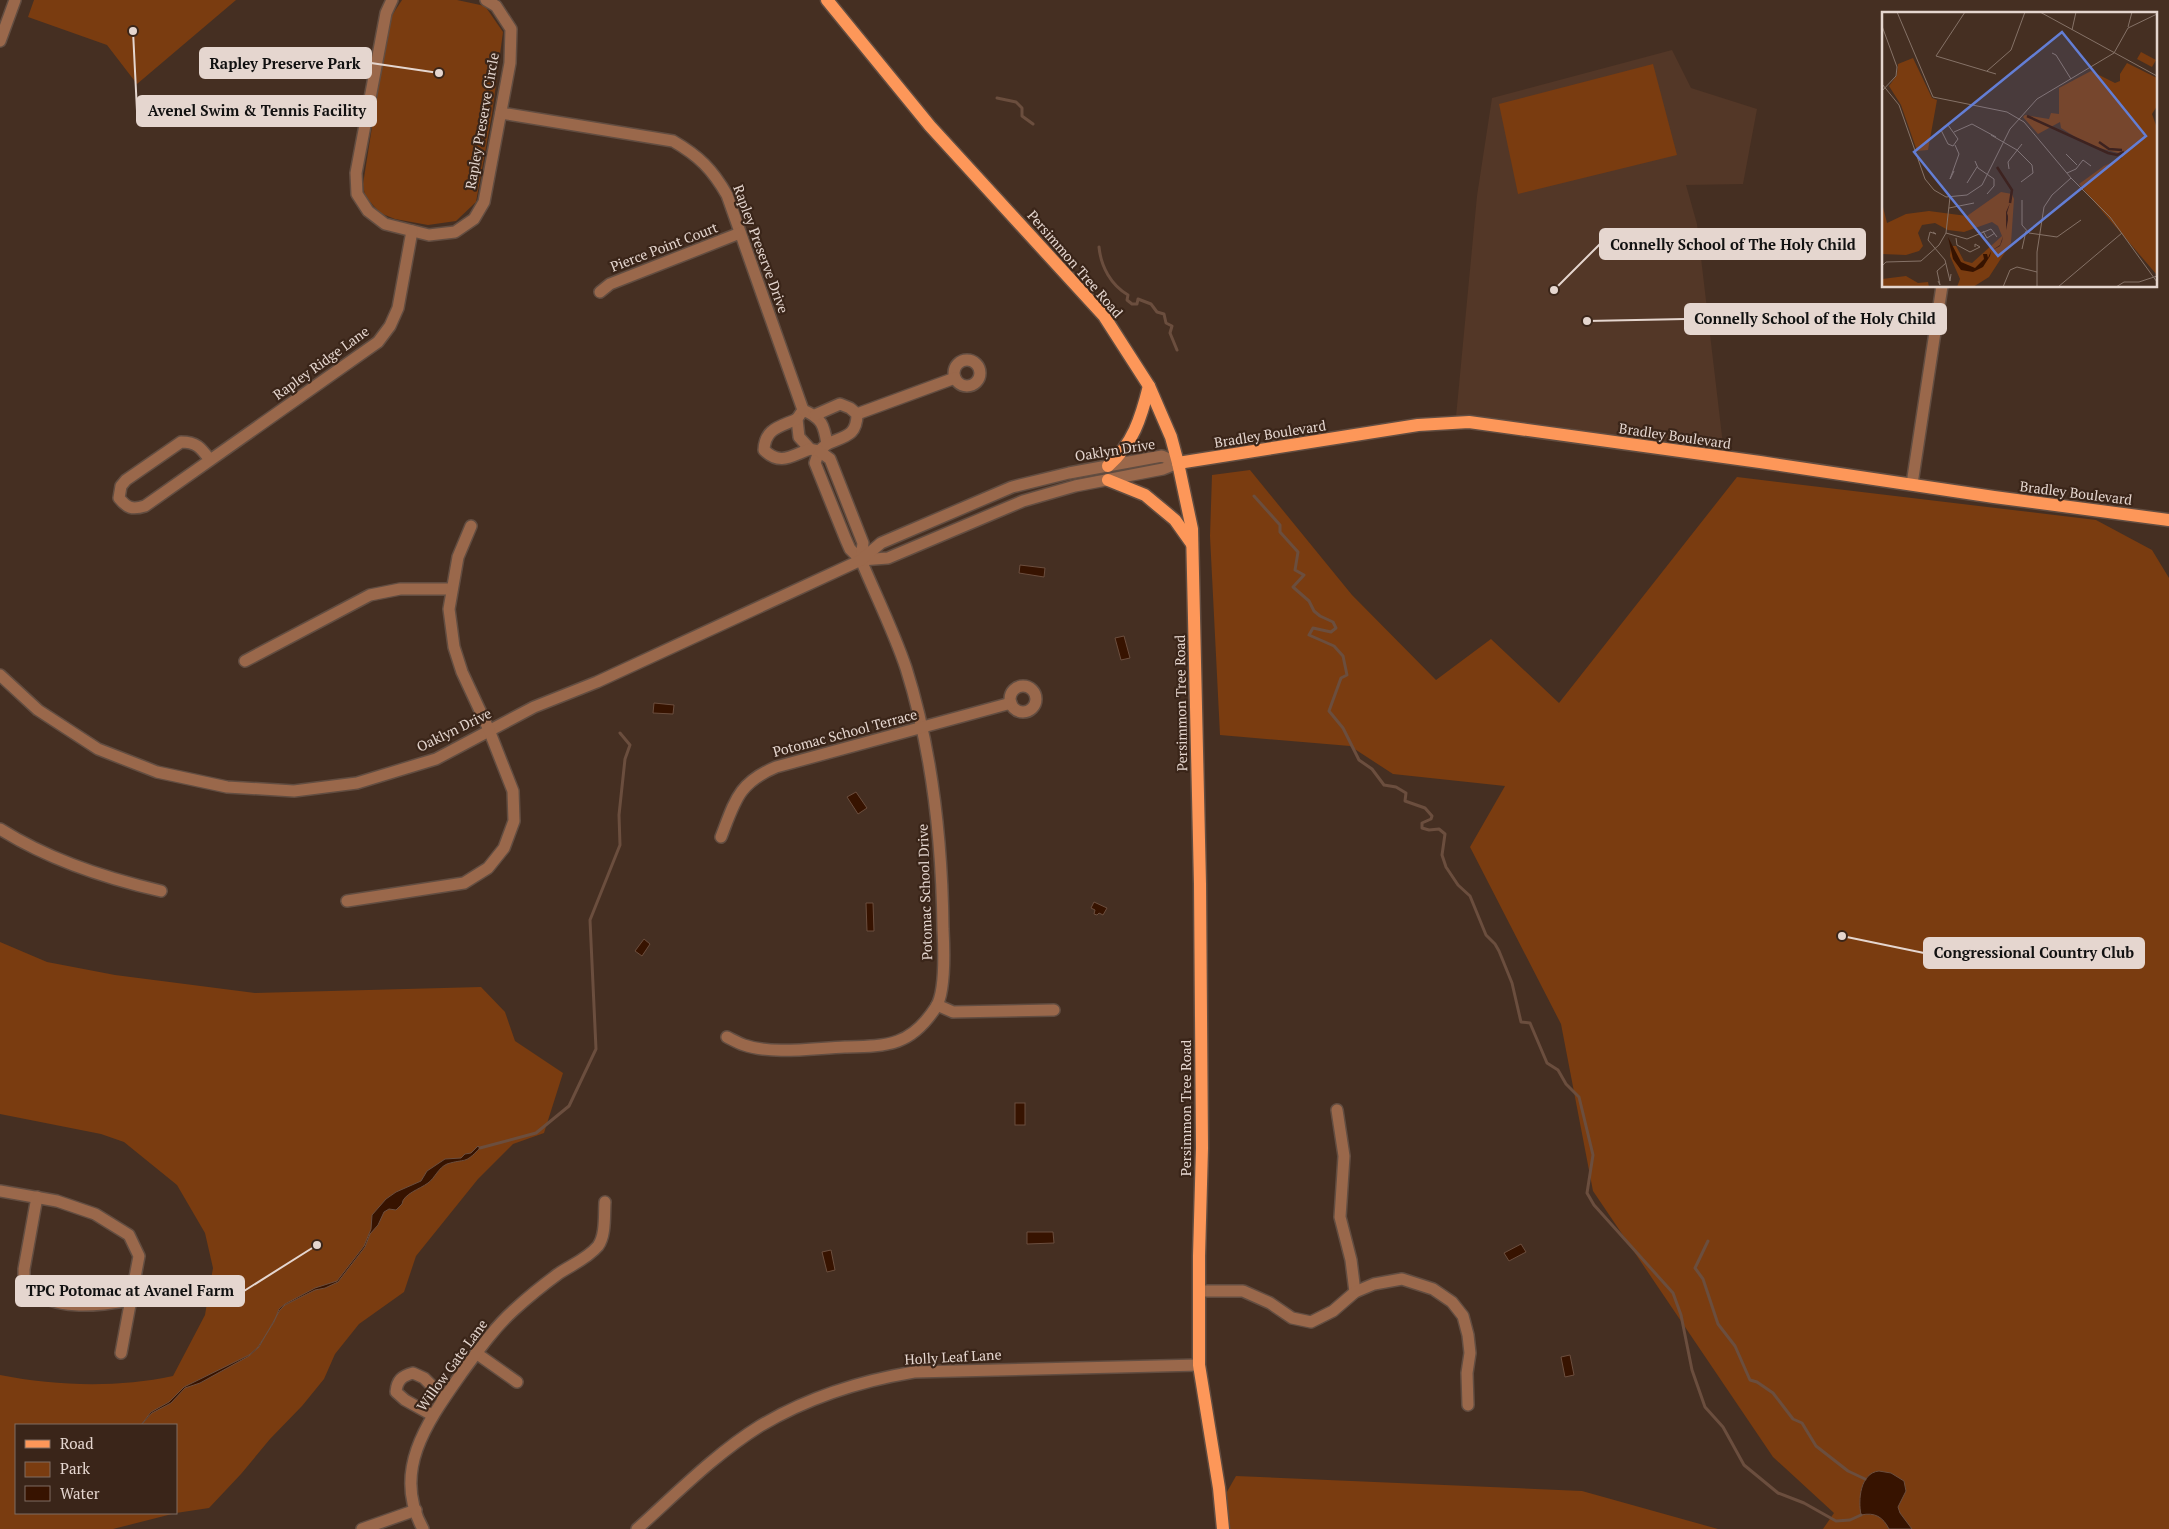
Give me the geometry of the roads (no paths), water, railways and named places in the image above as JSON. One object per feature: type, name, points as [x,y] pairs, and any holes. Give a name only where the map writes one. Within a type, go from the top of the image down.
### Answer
[{"type":"main road","name":"Persimmon Tree Road","points":[[827,0],[930,126],[1104,316],[1149,386],[1171,437],[1178,463],[1192,529],[1200,904],[1202,1148],[1199,1365],[1223,1529]]},
{"type":"main road","points":[[1108,466],[1127,444],[1140,422],[1149,386]]},
{"type":"main road","name":"Bradley Boulevard","points":[[1178,463],[1418,425],[1469,422],[2169,520]]},
{"type":"main road","points":[[1108,480],[1145,495],[1175,520],[1192,544]]},
{"type":"street","points":[[0,41],[15,0]]},
{"type":"street","name":"Rapley Preserve Circle","points":[[392,0],[386,13],[356,172],[357,194],[368,211],[385,224],[429,235],[455,232],[474,219],[484,202],[510,63],[511,29],[496,6],[486,0]]},
{"type":"street","name":"Rapley Preserve Drive","points":[[501,113],[673,141],[694,153],[714,173],[727,195],[800,415],[799,437],[819,448],[830,459],[864,542],[861,560]]},
{"type":"street","name":"Rapley Ridge Lane","points":[[210,460],[200,446],[192,442],[181,442],[126,480],[121,486],[120,498],[126,506],[135,509],[144,506],[210,460],[378,342],[390,326],[398,308],[412,231]]},
{"type":"street","name":"Pierce Point Court","points":[[600,292],[610,284],[740,233]]},
{"type":"street","points":[[1912,484],[1942,288]]},
{"type":"street","points":[[857,414],[955,378]]},
{"type":"street","points":[[840,404],[850,408],[857,414],[857,425],[853,433],[819,448],[781,460],[772,458],[764,450],[765,439],[771,431],[800,415],[815,415],[840,404]]},
{"type":"street","name":"Rapley Preserve Drive","points":[[815,415],[824,427],[819,448]]},
{"type":"street","name":"Oaklyn Drive","points":[[0,675],[38,710],[98,749],[157,772],[227,787],[294,791],[357,782],[436,759],[534,707],[598,682],[861,560],[880,543],[1012,487],[1069,473],[1162,456],[1178,463]]},
{"type":"street","name":"Oaklyn Drive","points":[[861,560],[888,558],[1023,501],[1075,486],[1163,469],[1178,463]]},
{"type":"street","points":[[347,902],[464,883],[488,868],[504,848],[514,821],[513,791],[489,730],[462,672],[454,647],[449,609],[458,557],[471,526]]},
{"type":"street","name":"Potomac School Drive","points":[[727,1037],[744,1045],[768,1050],[880,1046],[903,1040],[912,1035],[925,1022],[937,1005],[944,967],[943,879],[935,792],[923,728],[905,666],[861,560]]},
{"type":"street","points":[[245,661],[370,595],[400,589],[452,589]]},
{"type":"street","name":"Potomac School Terrace","points":[[721,837],[737,795],[760,774],[776,767],[1011,703]]},
{"type":"street","points":[[0,829],[23,844],[78,868],[113,880],[161,891]]},
{"type":"street","points":[[937,1005],[953,1012],[1054,1010]]},
{"type":"street","points":[[1337,1110],[1344,1156],[1340,1218],[1351,1260],[1355,1292]]},
{"type":"street","points":[[0,1191],[57,1201],[95,1214],[129,1235],[139,1256],[121,1353]]},
{"type":"street","points":[[37,1197],[24,1269],[24,1288],[40,1298],[63,1304],[100,1306],[130,1300]]},
{"type":"street","name":"Willow Gate Lane","points":[[423,1529],[411,1496],[411,1468],[417,1448],[432,1416],[488,1335],[514,1310],[557,1274],[588,1256],[599,1245],[603,1237],[605,1202]]},
{"type":"street","points":[[1199,1291],[1243,1291],[1270,1303],[1292,1318],[1311,1322],[1332,1311],[1355,1292],[1374,1284],[1402,1279],[1433,1289],[1452,1302],[1463,1316],[1470,1353],[1467,1372],[1468,1405]]},
{"type":"street","points":[[476,1353],[517,1382]]},
{"type":"street","name":"Holly Leaf Lane","points":[[637,1529],[718,1458],[758,1427],[800,1405],[869,1380],[914,1372],[1199,1365]]},
{"type":"street","points":[[432,1416],[405,1400],[396,1392],[397,1383],[403,1376],[413,1373],[424,1378],[444,1398]]},
{"type":"street","points":[[362,1529],[416,1510]]},
{"type":"water","points":[[1020,565],[1045,568],[1044,577],[1019,573]]},
{"type":"water","points":[[1124,636],[1130,658],[1121,660],[1115,638]]},
{"type":"water","points":[[654,703],[674,705],[673,714],[653,713]]},
{"type":"water","points":[[856,792],[867,808],[858,814],[847,797]]},
{"type":"water","points":[[1094,902],[1107,908],[1103,915],[1099,913],[1097,915],[1094,914],[1095,910],[1091,908]]},
{"type":"water","points":[[866,903],[873,903],[874,931],[867,931]]},
{"type":"water","points":[[644,939],[650,944],[642,956],[635,951]]},
{"type":"water","points":[[1015,1103],[1025,1103],[1025,1125],[1015,1125]]},
{"type":"water","points":[[478,1146],[480,1148],[468,1159],[444,1166],[428,1183],[405,1197],[402,1204],[396,1210],[389,1209],[384,1212],[378,1225],[370,1234],[365,1247],[338,1282],[315,1290],[285,1305],[276,1318],[279,1309],[285,1304],[315,1288],[337,1281],[364,1246],[371,1229],[372,1215],[386,1199],[396,1192],[421,1181],[427,1171],[445,1159],[461,1158],[465,1154],[471,1153]]},
{"type":"water","points":[[1027,1232],[1053,1232],[1054,1243],[1027,1244]]},
{"type":"water","points":[[1521,1244],[1526,1252],[1509,1261],[1504,1253]]},
{"type":"water","points":[[831,1250],[835,1270],[827,1272],[822,1252]]},
{"type":"water","points":[[267,1333],[259,1347],[249,1356],[200,1383],[185,1388],[171,1403],[152,1413],[142,1424],[151,1412],[169,1402],[184,1387],[249,1355],[258,1347]]},
{"type":"water","points":[[1570,1355],[1574,1375],[1565,1377],[1561,1357]]},
{"type":"water","points":[[1879,1471],[1891,1473],[1904,1481],[1906,1491],[1898,1507],[1900,1513],[1912,1529],[1889,1529],[1878,1516],[1870,1514],[1861,1515],[1860,1495],[1864,1482],[1873,1473]]},
{"type":"waterway","points":[[997,98],[1016,102],[1022,108],[1022,116],[1033,124]]},
{"type":"waterway","points":[[1099,247],[1102,262],[1108,275],[1128,295],[1127,300],[1132,304],[1137,304],[1138,299],[1151,304],[1157,312],[1164,314],[1166,323],[1172,326],[1170,333],[1177,350]]},
{"type":"waterway","points":[[1254,496],[1280,525],[1280,532],[1298,552],[1295,570],[1304,575],[1293,587],[1309,601],[1314,611],[1333,622],[1336,628],[1331,632],[1313,628],[1309,635],[1334,646],[1343,656],[1347,675],[1341,678],[1329,711],[1343,728],[1359,760],[1372,769],[1384,785],[1396,787],[1406,793],[1405,801],[1425,808],[1432,816],[1431,819],[1422,823],[1422,828],[1429,830],[1439,829],[1445,834],[1442,855],[1446,867],[1458,885],[1470,896],[1486,935],[1499,951],[1512,983],[1521,1022],[1530,1023],[1547,1063],[1558,1070],[1566,1084],[1579,1097],[1593,1155],[1587,1193],[1594,1205],[1673,1293],[1681,1315],[1692,1370],[1705,1407],[1723,1427],[1744,1465],[1778,1493],[1804,1503],[1836,1521],[1850,1520],[1861,1515]]},
{"type":"waterway","points":[[480,1148],[536,1133],[569,1106],[596,1049],[590,920],[620,845],[619,815],[625,759],[630,745],[620,733]]},
{"type":"waterway","points":[[1708,1241],[1695,1268],[1703,1279],[1718,1324],[1735,1346],[1750,1380],[1757,1382],[1773,1393],[1793,1419],[1802,1423],[1816,1446],[1848,1471],[1865,1479]]},
{"type":"place","name":"Avenel Swim & Tennis Facility","points":[[133,31]]},
{"type":"place","name":"Rapley Preserve Park","points":[[439,73]]},
{"type":"place","name":"Connelly School of The Holy Child","points":[[1554,290]]},
{"type":"place","name":"Connelly School of the Holy Child","points":[[1587,321]]},
{"type":"place","name":"Congressional Country Club","points":[[1842,936]]},
{"type":"place","name":"TPC Potomac at Avanel Farm","points":[[317,1245]]}]
